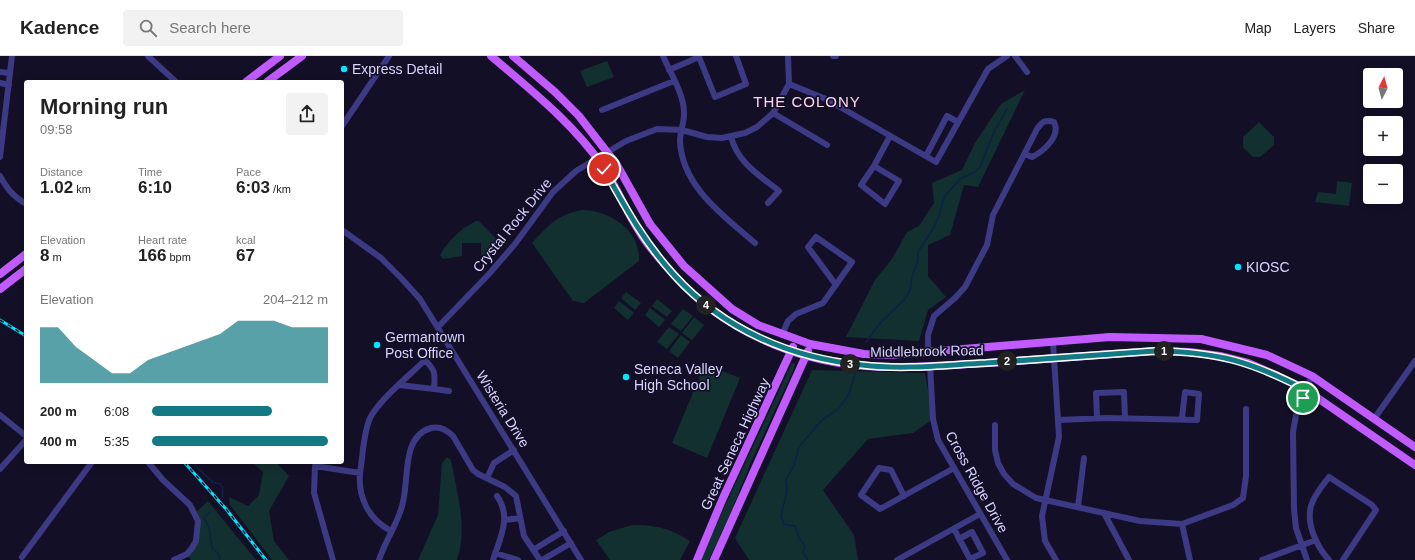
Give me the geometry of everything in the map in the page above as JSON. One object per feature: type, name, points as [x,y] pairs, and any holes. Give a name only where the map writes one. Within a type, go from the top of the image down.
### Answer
[{"type":"main road","points":[[249,80],[280,56]]},
{"type":"main road","points":[[270,80],[302,56]]},
{"type":"main road","name":"Middlebrook Road","points":[[491,56],[545,102],[569,125],[604,169],[640,234],[674,275],[699,299],[732,324],[760,339],[807,355],[863,366],[930,366],[1054,359],[1155,351],[1190,352],[1220,356],[1248,363],[1306,390],[1415,464]]},
{"type":"main road","name":"Middlebrook Road","points":[[513,56],[555,92],[579,116],[617,165],[650,224],[684,266],[732,309],[758,325],[810,344],[864,354],[890,355],[1110,337],[1201,339],[1267,355],[1312,376],[1415,447]]},
{"type":"main road","points":[[0,274],[24,256]]},
{"type":"main road","points":[[0,289],[24,271]]},
{"type":"main road","name":"Great Seneca Highway","points":[[697,560],[723,498],[796,340]]},
{"type":"main road","name":"Great Seneca Highway","points":[[714,560],[807,355],[810,344]]},
{"type":"street","points":[[0,157],[12,56]]},
{"type":"street","points":[[148,56],[174,80]]},
{"type":"street","points":[[344,123],[389,56]]},
{"type":"street","points":[[663,56],[674,80],[684,108],[680,141],[686,164],[705,199],[754,243]]},
{"type":"street","points":[[669,70],[700,57],[715,97],[746,84],[736,56]]},
{"type":"street","points":[[788,56],[790,84],[826,99],[936,162],[988,69],[1007,56]]},
{"type":"street","points":[[1015,56],[1026,72]]},
{"type":"street","points":[[0,72],[10,73]]},
{"type":"street","points":[[602,110],[674,80]]},
{"type":"street","points":[[0,82],[9,85]]},
{"type":"street","name":"Crystal Rock Drive","points":[[438,327],[489,274],[515,244],[540,208],[563,181],[608,152],[642,134],[657,129],[682,130],[707,137],[731,137],[745,133],[772,114],[790,84]]},
{"type":"street","points":[[772,114],[827,145]]},
{"type":"street","points":[[926,156],[947,116],[958,122]]},
{"type":"street","points":[[928,351],[928,335],[934,316],[955,298],[965,287],[987,245],[993,215],[1037,129],[1043,121],[1048,120],[1054,122],[1057,128],[1056,135],[1039,154],[1032,157],[1025,154]]},
{"type":"street","points":[[874,166],[899,181],[885,204],[861,185],[874,166],[890,136]]},
{"type":"street","points":[[731,137],[740,159],[778,191],[768,203]]},
{"type":"street","points":[[0,176],[7,190],[14,197],[24,203]]},
{"type":"street","name":"Wisteria Drive","points":[[344,231],[381,258],[420,300],[581,560]]},
{"type":"street","points":[[782,335],[788,321],[796,314],[823,303],[836,285],[852,262],[816,237],[808,247],[836,285]]},
{"type":"street","points":[[1053,342],[1059,437],[1042,516],[1045,541],[1056,560]]},
{"type":"street","points":[[391,531],[376,520],[364,504],[359,486],[370,419],[379,406],[425,360],[435,372],[434,389]]},
{"type":"street","points":[[1374,419],[1415,361]]},
{"type":"street","name":"Cross Ridge Drive","points":[[930,366],[933,419],[938,440],[1007,560]]},
{"type":"street","points":[[1307,560],[1296,528],[1294,509],[1294,432],[1296,415],[1312,376]]},
{"type":"street","points":[[399,385],[449,391]]},
{"type":"street","points":[[1097,418],[1096,393],[1124,392],[1125,418]]},
{"type":"street","points":[[1059,420],[1097,418],[1182,418],[1196,420],[1199,394],[1185,392],[1182,418]]},
{"type":"street","points":[[995,425],[995,450],[998,462],[1004,474],[1023,492],[1045,500],[1140,521],[1182,524],[1233,505],[1243,498],[1246,476],[1246,409]]},
{"type":"street","points":[[0,415],[24,434]]},
{"type":"street","points":[[379,560],[403,506],[412,442],[416,436],[422,432],[434,428],[448,432],[473,470],[505,487],[516,496],[524,536],[541,560],[571,543]]},
{"type":"street","points":[[0,469],[24,442]]},
{"type":"street","points":[[486,478],[494,463],[514,450]]},
{"type":"street","points":[[1078,507],[1084,458]]},
{"type":"street","points":[[22,557],[91,464]]},
{"type":"street","points":[[150,464],[163,480],[190,505],[198,521],[196,541],[192,548],[187,554],[174,560]]},
{"type":"street","points":[[334,560],[314,493],[315,466],[360,473]]},
{"type":"street","points":[[904,496],[891,470],[879,468],[861,495],[880,509],[904,496],[954,468]]},
{"type":"street","points":[[1330,560],[1316,540],[1311,519],[1311,506],[1330,477],[1372,505],[1376,510],[1343,560]]},
{"type":"street","points":[[493,560],[505,520],[503,505],[497,496]]},
{"type":"street","points":[[1104,513],[1129,560]]},
{"type":"street","points":[[898,560],[980,514]]},
{"type":"street","points":[[505,520],[520,518]]},
{"type":"street","points":[[1182,524],[1190,560]]},
{"type":"street","points":[[954,528],[959,539]]},
{"type":"street","points":[[533,550],[564,531]]},
{"type":"street","points":[[1265,559],[1316,540]]},
{"type":"street","points":[[495,553],[518,560]]},
{"type":"street","points":[[909,553],[913,560]]},
{"type":"green space","points":[[607,61],[614,77],[587,87],[580,71]]},
{"type":"green space","points":[[1025,90],[978,187],[964,185],[950,235],[928,245],[928,276],[946,297],[928,310],[919,341],[846,337],[875,280],[892,259],[907,232],[919,226],[934,203],[932,183],[962,170],[975,143],[1001,104]]},
{"type":"green space","points":[[1259,122],[1274,137],[1274,145],[1260,157],[1253,157],[1243,147],[1243,137]]},
{"type":"green space","points":[[1337,181],[1352,183],[1349,206],[1315,202],[1318,192],[1336,194]]},
{"type":"green space","points":[[582,210],[603,214],[622,224],[635,240],[639,261],[584,303],[573,301],[532,243],[548,226],[559,218]]},
{"type":"green space","points":[[476,221],[479,221],[499,242],[500,246],[489,258],[481,256],[481,243],[462,243],[462,256],[443,259],[440,255],[447,244],[460,231]]},
{"type":"green space","points":[[626,292],[641,303],[635,310],[621,298]]},
{"type":"green space","points":[[657,299],[672,311],[667,317],[652,306]]},
{"type":"green space","points":[[619,301],[634,313],[628,320],[614,308]]},
{"type":"green space","points":[[650,308],[665,320],[659,327],[645,315]]},
{"type":"green space","points":[[683,309],[693,316],[681,331],[671,324]]},
{"type":"green space","points":[[694,317],[704,325],[692,340],[682,333]]},
{"type":"green space","points":[[669,327],[679,334],[667,349],[657,342]]},
{"type":"green space","points":[[681,335],[690,342],[678,358],[669,351]]},
{"type":"green space","points":[[792,363],[795,364],[793,371],[751,462],[709,560],[700,560]]},
{"type":"green space","points":[[705,364],[740,378],[707,458],[672,443]]},
{"type":"green space","points":[[812,370],[925,373],[933,419],[913,433],[868,439],[823,490],[854,535],[858,560],[749,560],[735,538]]},
{"type":"green space","points":[[447,457],[451,460],[462,523],[462,536],[457,560],[418,560],[438,515],[442,463]]},
{"type":"green space","points":[[254,464],[278,464],[289,476],[269,511],[274,541],[289,560],[272,560],[230,505],[229,497],[248,506],[259,495],[263,472]]},
{"type":"green space","points":[[208,501],[256,560],[191,560],[187,554],[196,541],[195,513]]},
{"type":"green space","points":[[632,525],[662,528],[676,533],[690,541],[680,560],[610,560],[596,540],[609,532]]},
{"type":"waterway","points":[[866,342],[881,322],[904,300],[910,290],[912,277],[918,261],[918,252],[934,227],[940,213],[944,197],[960,179],[975,172],[980,167],[994,132],[1007,109]]},
{"type":"waterway","points":[[808,560],[803,553],[805,546],[799,538],[795,526],[784,524],[781,516],[787,491],[786,480],[794,465],[799,447],[821,421],[839,408],[849,394],[856,371]]},
{"type":"waterway","points":[[194,464],[212,482],[220,484],[223,488],[222,498]]},
{"type":"waterway","points":[[210,512],[204,518],[209,528],[212,548],[219,554],[220,560]]},
{"type":"railway","points":[[0,320],[24,335]]},
{"type":"railway","points":[[186,464],[226,509],[266,560]]},
{"type":"place","name":"Express Detail","points":[[344,69]]},
{"type":"place","name":"KIOSC","points":[[1238,267]]},
{"type":"place","name":"Germantown Post Office","points":[[377,345]]},
{"type":"place","name":"Seneca Valley High School","points":[[626,377]]},
{"type":"district","name":"THE COLONY","points":[[807,101]]},
{"type":"route","points":[[604,169],[640,234],[674,275],[699,299],[732,324],[760,339],[792,351],[817,358],[863,366],[892,367],[1054,359],[1155,351],[1190,352],[1220,356],[1248,363],[1306,390],[1303,398]]}]
